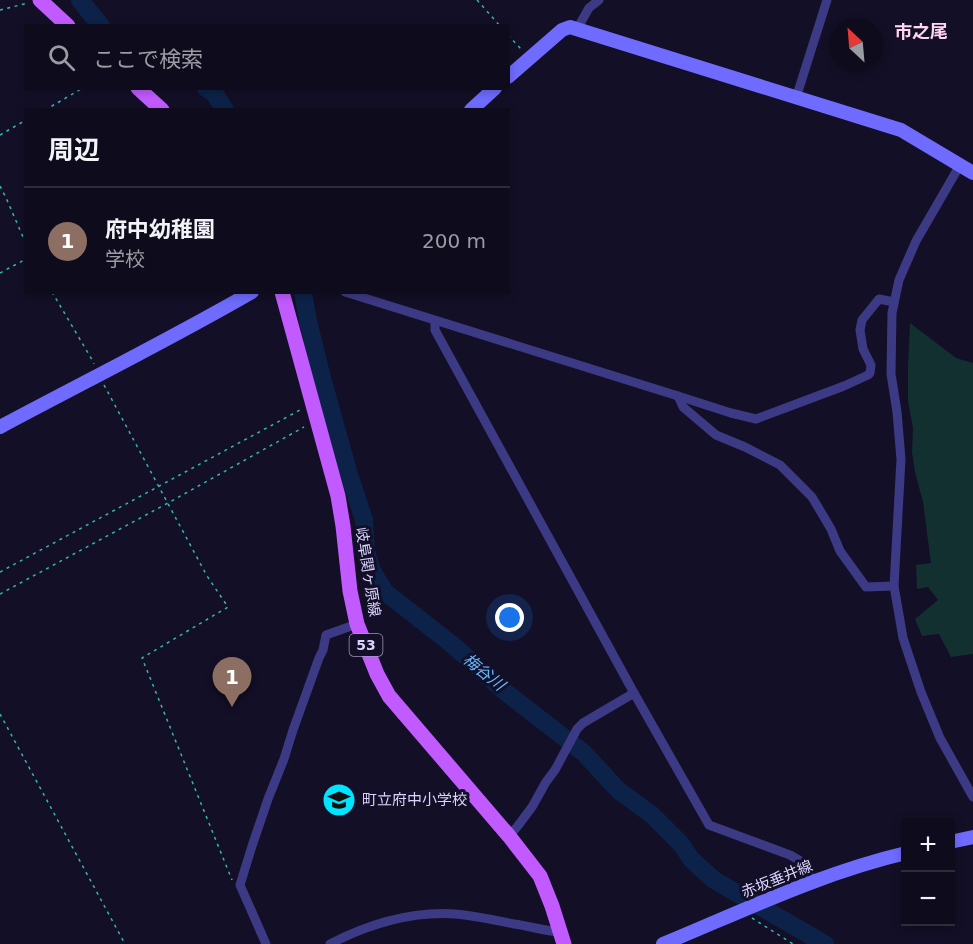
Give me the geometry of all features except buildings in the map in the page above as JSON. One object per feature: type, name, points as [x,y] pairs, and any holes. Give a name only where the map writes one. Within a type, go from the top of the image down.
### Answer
[{"type":"main road","points":[[35,1],[65,24]]},
{"type":"main road","points":[[140,90],[160,108]]},
{"type":"main road","name":"岐阜関ヶ原線","points":[[283,294],[338,496],[350,591],[357,624],[377,674],[389,696],[509,836],[540,876],[562,938]]},
{"type":"street","points":[[577,29],[589,8],[599,0]]},
{"type":"street","points":[[796,98],[827,0]]},
{"type":"street","points":[[510,75],[562,30],[570,27],[901,130],[973,173]]},
{"type":"street","points":[[473,108],[493,90]]},
{"type":"street","points":[[960,165],[916,241],[899,280],[894,302],[891,374],[901,459],[894,586],[903,638],[921,692],[940,738],[973,797]]},
{"type":"street","points":[[0,427],[199,323],[249,294]]},
{"type":"street","points":[[351,294],[756,419],[868,375],[871,365],[861,341],[862,320],[879,299],[894,302]]},
{"type":"street","points":[[435,321],[435,330],[709,825],[790,855],[804,863],[813,881]]},
{"type":"street","points":[[678,396],[683,407],[716,435],[780,465],[812,497],[840,551],[866,587],[894,586]]},
{"type":"street","points":[[266,944],[240,885],[268,799],[318,658],[323,650],[326,635],[357,624]]},
{"type":"street","points":[[509,836],[532,807],[577,729],[583,723],[634,693]]},
{"type":"street","points":[[962,778],[973,774]]},
{"type":"street","points":[[955,841],[973,837]]},
{"type":"street","name":"赤坂垂井線","points":[[663,944],[813,881],[901,854]]},
{"type":"street","points":[[330,944],[385,921],[435,914],[457,914],[530,926],[562,938]]},
{"type":"path","points":[[477,0],[498,24]]},
{"type":"path","points":[[0,10],[35,1]]},
{"type":"path","points":[[510,37],[530,58]]},
{"type":"path","points":[[48,108],[80,90]]},
{"type":"path","points":[[0,135],[24,121]]},
{"type":"path","points":[[0,186],[24,239]]},
{"type":"path","points":[[0,273],[24,260]]},
{"type":"path","points":[[53,294],[91,358],[207,576],[228,607],[142,658],[232,880],[240,885]]},
{"type":"path","points":[[0,572],[312,404]]},
{"type":"path","points":[[0,594],[317,419]]},
{"type":"path","points":[[0,714],[124,944]]},
{"type":"path","points":[[742,911],[794,944]]},
{"type":"green space","points":[[910,323],[956,358],[973,363],[973,654],[951,657],[939,634],[922,636],[915,619],[938,600],[928,587],[917,589],[916,565],[931,563],[923,502],[912,452],[913,428],[908,401]]},
{"type":"waterway","name":"梅谷川","points":[[80,0],[99,24]]},
{"type":"waterway","name":"梅谷川","points":[[209,90],[214,93],[224,108]]},
{"type":"waterway","name":"梅谷川","points":[[303,294],[322,378],[364,520],[366,551],[372,571],[385,592],[454,646],[503,690],[584,753],[618,790],[652,815],[681,844],[691,859],[714,880],[825,944]]},
{"type":"place","name":"府中幼稚園","points":[[232,707]]},
{"type":"place","name":"町立府中小学校","points":[[339,800]]},
{"type":"district","name":"市之尾","points":[[921,31]]}]
